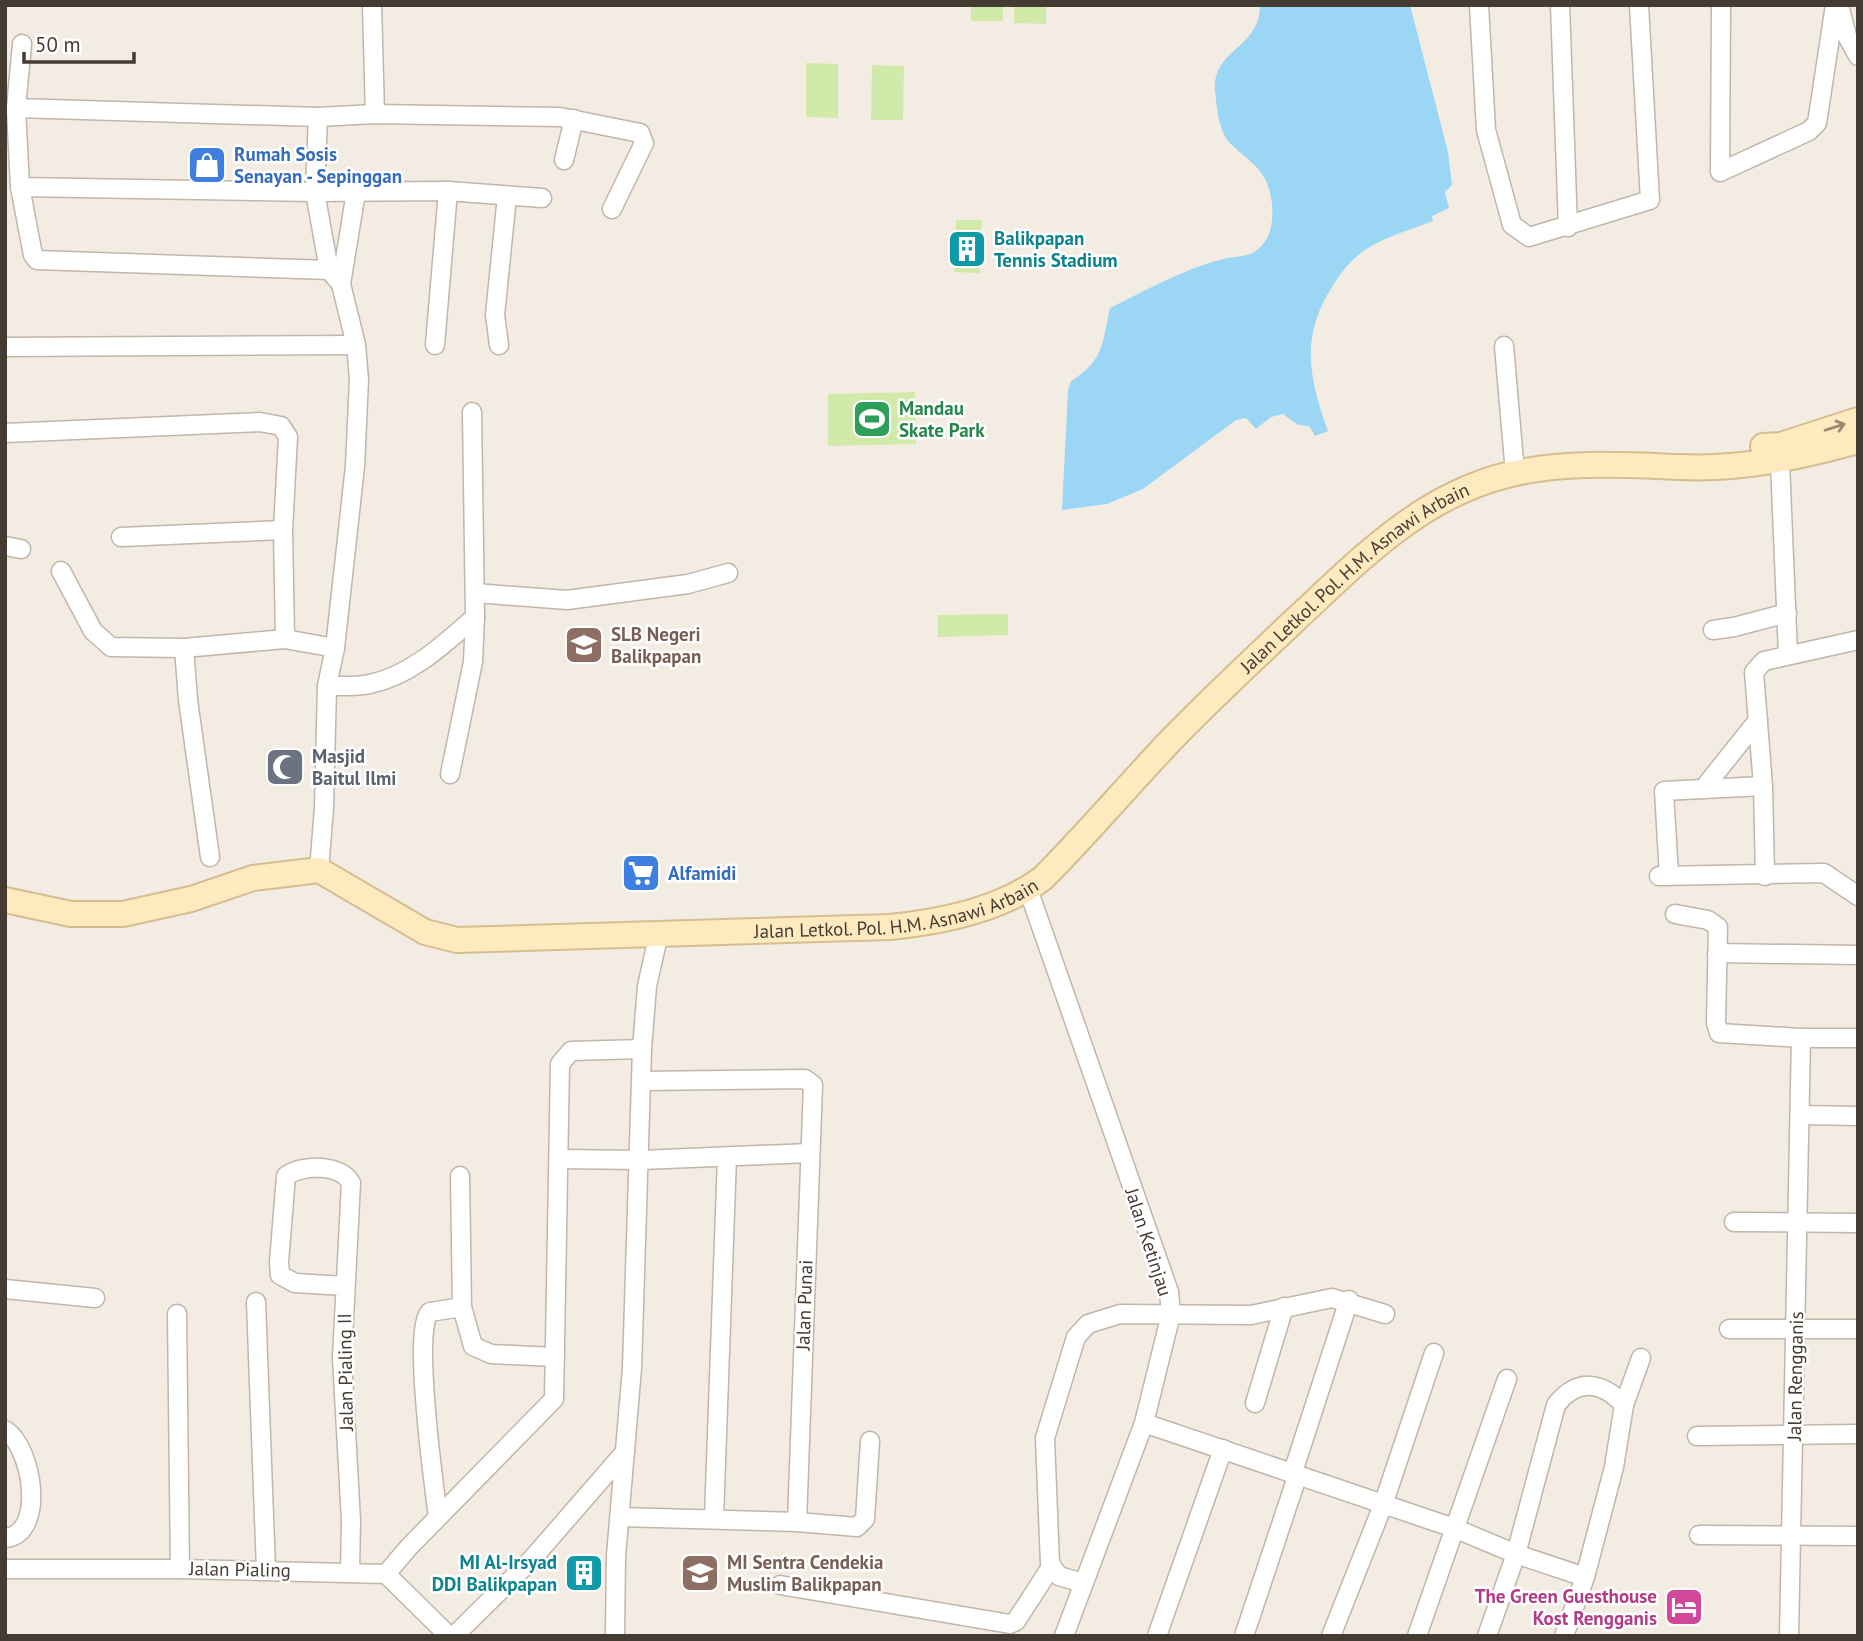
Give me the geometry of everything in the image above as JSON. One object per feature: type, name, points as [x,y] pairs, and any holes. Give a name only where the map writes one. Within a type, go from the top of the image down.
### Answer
[{"type":"street","points":[[372,5],[375,114]]},
{"type":"street","points":[[1479,5],[1486,130],[1513,225],[1529,237],[1650,200],[1639,5]]},
{"type":"street","points":[[1560,5],[1568,227]]},
{"type":"street","points":[[1721,5],[1720,172],[1810,131],[1817,123],[1837,5]]},
{"type":"street","points":[[1837,5],[1847,36],[1858,56]]},
{"type":"street","points":[[22,44],[16,108],[20,187],[33,255],[40,261],[335,277]]},
{"type":"street","points":[[16,108],[318,117],[375,114],[575,119],[640,133],[644,138],[612,209]]},
{"type":"street","points":[[5,900],[71,914],[123,914],[191,899],[253,878],[319,870],[324,808],[327,686],[335,648],[355,466],[359,380],[356,345],[335,277],[315,192],[318,117]]},
{"type":"street","points":[[564,160],[575,119]]},
{"type":"street","points":[[20,187],[315,192],[448,191],[542,198]]},
{"type":"street","points":[[435,345],[448,191]]},
{"type":"street","points":[[335,277],[356,192]]},
{"type":"street","points":[[499,345],[495,315],[507,196]]},
{"type":"street","points":[[5,346],[356,345]]},
{"type":"street","points":[[1504,346],[1515,473]]},
{"type":"street","points":[[450,774],[473,662],[475,593],[472,412]]},
{"type":"street","name":"Jalan Letkol. Pol. H.M. Asnawi Arbain","points":[[1649,464],[1679,452],[1781,445],[1858,420]]},
{"type":"street","points":[[5,433],[260,422],[281,426],[288,437],[283,530],[285,639]]},
{"type":"street","name":"Jalan Letkol. Pol. H.M. Asnawi Arbain","points":[[319,870],[425,932],[457,940],[900,926],[975,910],[1028,889],[1079,842],[1173,738],[1240,672],[1387,537],[1446,496],[1481,482],[1515,473],[1649,464],[1681,467],[1780,462],[1858,441]]},
{"type":"street","points":[[1780,462],[1788,656]]},
{"type":"street","points":[[121,537],[283,530]]},
{"type":"street","points":[[61,571],[93,631],[111,647],[184,648],[285,639],[335,648]]},
{"type":"street","points":[[475,593],[567,600],[688,584],[728,573]]},
{"type":"street","points":[[1713,630],[1787,612]]},
{"type":"street","points":[[327,686],[369,685],[401,673],[436,651],[475,617]]},
{"type":"street","points":[[1765,876],[1763,786],[1754,672],[1764,660],[1858,640]]},
{"type":"street","points":[[184,648],[188,700],[210,857]]},
{"type":"street","points":[[1703,789],[1758,720]]},
{"type":"street","points":[[1763,786],[1664,791],[1664,876],[1824,873],[1858,896]]},
{"type":"street","name":"Jalan Ketinjau","points":[[1028,889],[1169,1292],[1171,1314],[1144,1423],[1064,1636]]},
{"type":"street","points":[[1675,914],[1716,924],[1716,1023],[1719,1033],[1858,1038]]},
{"type":"street","points":[[615,1636],[620,1517],[632,1368],[641,1160],[642,1049],[647,986],[659,933]]},
{"type":"street","points":[[1717,953],[1858,955]]},
{"type":"street","name":"Jalan Rengganis","points":[[1789,1636],[1797,1329],[1795,1223],[1801,1038]]},
{"type":"street","points":[[625,1452],[532,1559],[451,1636],[386,1574],[554,1399],[560,1064],[571,1051],[642,1049]]},
{"type":"street","name":"Jalan Punai","points":[[643,1081],[811,1081],[797,1522]]},
{"type":"street","points":[[1800,1115],[1858,1116]]},
{"type":"street","points":[[559,1159],[641,1160],[809,1153]]},
{"type":"street","points":[[714,1517],[727,1157]]},
{"type":"street","name":"Jalan Pialing II","points":[[345,1286],[295,1283],[280,1275],[278,1268],[286,1175],[299,1169],[339,1170],[346,1174],[351,1183],[342,1358],[351,1521],[350,1571]]},
{"type":"street","points":[[460,1176],[462,1307],[473,1346],[480,1351],[555,1357]]},
{"type":"street","points":[[1734,1222],[1858,1223]]},
{"type":"street","points":[[5,1289],[95,1298]]},
{"type":"street","points":[[780,1585],[1010,1624],[1016,1621],[1051,1567],[1045,1438],[1076,1337],[1088,1324],[1120,1314],[1251,1315],[1332,1298],[1349,1300],[1385,1314]]},
{"type":"street","points":[[1244,1636],[1349,1300]]},
{"type":"street","points":[[257,1302],[266,1570]]},
{"type":"street","points":[[438,1517],[424,1383],[422,1324],[430,1312],[462,1307]]},
{"type":"street","points":[[1255,1403],[1284,1307]]},
{"type":"street","points":[[177,1314],[180,1569]]},
{"type":"street","points":[[1729,1329],[1858,1329]]},
{"type":"street","points":[[1331,1636],[1383,1504],[1434,1353]]},
{"type":"street","points":[[1564,1636],[1585,1577],[1614,1467],[1624,1405],[1641,1358]]},
{"type":"street","points":[[1417,1636],[1507,1379]]},
{"type":"street","points":[[1487,1636],[1516,1554],[1556,1405],[1567,1392],[1577,1387],[1596,1387],[1613,1393],[1624,1405]]},
{"type":"street","points":[[1144,1423],[1454,1528],[1516,1554],[1585,1577]]},
{"type":"street","points":[[5,1430],[13,1434],[32,1481],[29,1514],[24,1525],[11,1537],[5,1538]]},
{"type":"street","points":[[1697,1436],[1858,1434]]},
{"type":"street","points":[[620,1517],[714,1517],[857,1527],[865,1519],[870,1441]]},
{"type":"street","points":[[1157,1636],[1223,1449]]},
{"type":"street","points":[[1699,1535],[1858,1536]]},
{"type":"street","points":[[1051,1567],[1059,1576],[1083,1583]]},
{"type":"street","name":"Jalan Pialing","points":[[5,1569],[350,1571],[386,1574]]},
{"type":"green space","points":[[971,5],[1003,5],[1003,21],[971,21]]},
{"type":"green space","points":[[1014,5],[1046,5],[1046,24],[1014,23]]},
{"type":"green space","points":[[806,63],[838,64],[838,118],[806,117]]},
{"type":"green space","points":[[872,65],[904,66],[903,120],[871,120]]},
{"type":"green space","points":[[956,220],[982,220],[980,273],[954,272]]},
{"type":"green space","name":"Mandau Skate Park","points":[[915,392],[916,444],[828,446],[828,394]]},
{"type":"green space","points":[[1008,614],[1008,635],[938,637],[938,615]]},
{"type":"water","points":[[1260,5],[1410,5],[1448,152],[1452,185],[1445,192],[1449,208],[1432,216],[1433,221],[1384,240],[1352,260],[1322,305],[1315,323],[1311,358],[1316,393],[1328,431],[1315,436],[1309,426],[1298,425],[1283,414],[1271,417],[1256,429],[1246,418],[1236,420],[1143,489],[1107,504],[1062,510],[1068,390],[1071,381],[1082,374],[1096,358],[1103,341],[1110,308],[1194,268],[1250,254],[1264,243],[1269,235],[1272,206],[1268,187],[1258,169],[1227,140],[1219,119],[1215,90],[1216,76],[1221,65],[1253,31]]},
{"type":"place","name":"Rumah Sosis Senayan - Sepinggan","points":[[207,165]]},
{"type":"place","name":"Balikpapan Tennis Stadium","points":[[967,249]]},
{"type":"place","name":"Mandau Skate Park","points":[[872,419]]},
{"type":"place","name":"SLB Negeri Balikpapan","points":[[584,645]]},
{"type":"place","name":"Masjid Baitul Ilmi","points":[[285,767]]},
{"type":"place","name":"Alfamidi","points":[[641,873]]},
{"type":"place","name":"MI Al-Irsyad DDI Balikpapan","points":[[584,1573]]},
{"type":"place","name":"MI Sentra Cendekia Muslim Balikpapan","points":[[700,1573]]},
{"type":"place","name":"The Green Guesthouse Kost Rengganis","points":[[1684,1607]]}]
